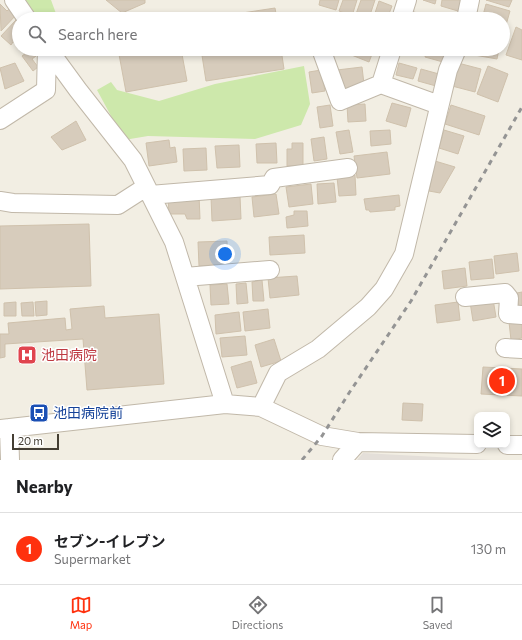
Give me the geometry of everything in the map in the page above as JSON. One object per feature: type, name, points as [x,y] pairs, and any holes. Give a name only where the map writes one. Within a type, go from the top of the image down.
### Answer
[{"type":"street","points":[[14,0],[22,12]]},
{"type":"street","points":[[403,12],[407,0]]},
{"type":"street","points":[[467,12],[470,0]]},
{"type":"street","points":[[0,120],[46,90],[47,56]]},
{"type":"street","points":[[52,56],[133,160],[174,242],[225,404]]},
{"type":"street","points":[[324,56],[340,100],[381,84],[439,105]]},
{"type":"street","points":[[381,84],[390,56]]},
{"type":"street","points":[[261,407],[278,373],[318,349],[368,307],[384,289],[404,254],[439,105],[448,70],[454,56]]},
{"type":"street","points":[[0,201],[12,203],[118,205],[148,191],[270,185],[274,178],[348,168]]},
{"type":"street","points":[[185,277],[270,270]]},
{"type":"street","points":[[465,297],[505,293],[509,298],[508,314],[522,316]]},
{"type":"street","points":[[10,460],[4,428],[225,404],[261,407],[322,436],[358,442],[474,444]]},
{"type":"street","points":[[342,460],[358,442]]},
{"type":"shaded area","points":[[363,453],[492,460],[357,460]]},
{"type":"green space","points":[[21,0],[51,0],[55,12],[30,12]]},
{"type":"green space","points":[[304,66],[310,104],[301,125],[255,139],[148,136],[124,140],[97,90],[111,82],[117,90],[159,101],[215,84]]},
{"type":"building","points":[[106,0],[145,0],[145,3],[124,12],[121,12]]},
{"type":"building","points":[[320,0],[339,0],[336,10],[319,5]]},
{"type":"building","points":[[343,0],[357,0],[353,12],[339,11]]},
{"type":"building","points":[[361,0],[375,0],[371,12],[357,12]]},
{"type":"building","points":[[423,0],[436,0],[435,4]]},
{"type":"building","points":[[442,0],[461,0],[458,11],[441,6]]},
{"type":"building","points":[[486,0],[512,0],[509,7]]},
{"type":"building","points":[[379,1],[392,6],[390,12],[375,12]]},
{"type":"building","points":[[0,4],[7,11],[11,7],[15,12],[12,12],[12,19],[1,31]]},
{"type":"building","points":[[486,4],[510,11],[510,12],[484,12]]},
{"type":"building","points":[[275,8],[276,12],[249,12]]},
{"type":"building","points":[[12,24],[11,45],[1,36]]},
{"type":"building","points":[[516,27],[522,30],[522,60],[509,56],[510,44]]},
{"type":"building","points":[[22,56],[36,56],[32,59],[38,67],[33,71]]},
{"type":"building","points":[[119,56],[182,56],[187,81],[126,92]]},
{"type":"building","points":[[202,56],[282,56],[284,69],[206,81]]},
{"type":"building","points":[[354,56],[371,56],[369,62]]},
{"type":"building","points":[[425,56],[445,56],[443,62]]},
{"type":"building","points":[[480,56],[498,56],[497,59]]},
{"type":"building","points":[[15,63],[24,81],[5,89],[0,68]]},
{"type":"building","points":[[399,63],[417,68],[413,79],[396,75]]},
{"type":"building","points":[[458,63],[481,69],[475,92],[452,86]]},
{"type":"building","points":[[488,66],[508,74],[498,102],[477,94]]},
{"type":"building","points":[[362,67],[364,84],[342,90],[337,70]]},
{"type":"building","points":[[421,69],[439,74],[436,86],[418,81]]},
{"type":"building","points":[[321,70],[325,91],[312,93],[309,72]]},
{"type":"building","points":[[392,103],[411,108],[406,127],[386,121]]},
{"type":"building","points":[[365,104],[366,121],[348,122],[347,105]]},
{"type":"building","points":[[330,105],[333,126],[320,128],[317,107]]},
{"type":"building","points":[[451,105],[485,116],[479,135],[445,124]]},
{"type":"building","points":[[76,121],[86,140],[62,150],[51,137]]},
{"type":"building","points":[[349,130],[353,152],[340,154],[336,132]]},
{"type":"building","points":[[390,130],[391,144],[371,146],[370,131]]},
{"type":"building","points":[[444,130],[464,136],[458,154],[439,148]]},
{"type":"building","points":[[324,137],[327,159],[314,161],[311,139]]},
{"type":"building","points":[[169,140],[170,148],[175,147],[177,162],[149,166],[146,143]]},
{"type":"building","points":[[276,143],[277,163],[257,163],[256,144]]},
{"type":"building","points":[[292,143],[303,143],[303,166],[287,166],[287,149],[292,149]]},
{"type":"building","points":[[239,145],[240,167],[217,168],[215,146]]},
{"type":"building","points":[[206,148],[207,170],[184,171],[183,149]]},
{"type":"building","points":[[387,152],[390,174],[357,178],[354,156]]},
{"type":"building","points":[[435,161],[455,167],[440,193],[429,191]]},
{"type":"building","points":[[355,175],[356,195],[339,196],[337,177]]},
{"type":"building","points":[[334,183],[336,202],[318,204],[317,184]]},
{"type":"building","points":[[311,184],[313,204],[289,207],[286,187]]},
{"type":"building","points":[[276,194],[279,214],[254,217],[252,197]]},
{"type":"building","points":[[199,195],[200,219],[187,219],[185,214],[169,214],[168,196]]},
{"type":"building","points":[[399,195],[400,206],[395,207],[395,210],[370,212],[369,210],[366,210],[364,199]]},
{"type":"building","points":[[240,196],[241,219],[212,221],[211,197]]},
{"type":"building","points":[[294,211],[307,211],[308,226],[287,228],[286,217],[294,215]]},
{"type":"building","points":[[89,224],[91,286],[0,289],[0,226]]},
{"type":"building","points":[[304,235],[305,253],[270,255],[269,237]]},
{"type":"building","points":[[227,241],[228,264],[199,266],[198,242]]},
{"type":"building","points":[[517,253],[519,271],[496,274],[494,256]]},
{"type":"building","points":[[492,259],[494,278],[471,280],[469,262]]},
{"type":"building","points":[[465,268],[467,286],[444,289],[442,271]]},
{"type":"building","points":[[297,276],[299,295],[270,298],[268,278]]},
{"type":"building","points":[[262,280],[264,301],[253,301],[252,282]]},
{"type":"building","points":[[246,283],[248,303],[237,304],[236,284]]},
{"type":"building","points":[[227,284],[229,304],[211,305],[210,285]]},
{"type":"building","points":[[522,292],[522,311],[519,311],[517,293]]},
{"type":"building","points":[[493,299],[496,317],[473,321],[470,302]]},
{"type":"building","points":[[47,301],[47,315],[36,316],[35,302]]},
{"type":"building","points":[[16,302],[16,316],[4,316],[4,303]]},
{"type":"building","points":[[33,302],[34,316],[22,316],[21,303]]},
{"type":"building","points":[[458,302],[460,320],[437,323],[435,305]]},
{"type":"building","points":[[104,306],[105,318],[159,314],[164,384],[87,390],[83,339],[5,344],[5,357],[0,358],[0,334],[9,334],[8,323],[65,318],[66,330],[72,329],[70,309]]},
{"type":"building","points":[[268,309],[270,328],[245,331],[243,312]]},
{"type":"building","points":[[239,312],[241,331],[216,334],[215,315]]},
{"type":"building","points":[[522,320],[522,338],[511,340],[509,322]]},
{"type":"building","points":[[245,336],[247,355],[222,357],[220,338]]},
{"type":"building","points":[[274,339],[281,361],[261,367],[255,345]]},
{"type":"building","points":[[251,361],[257,383],[237,388],[231,367]]},
{"type":"building","points":[[483,367],[522,369],[522,396],[481,394]]},
{"type":"building","points":[[403,403],[423,404],[422,421],[402,420]]},
{"type":"railway","points":[[302,460],[322,436],[411,301],[522,107]]},
{"type":"place","name":"池田病院","points":[[27,355]]},
{"type":"place","name":"セブン-イレブン","points":[[502,381]]},
{"type":"place","name":"池田病院前","points":[[39,413]]}]
